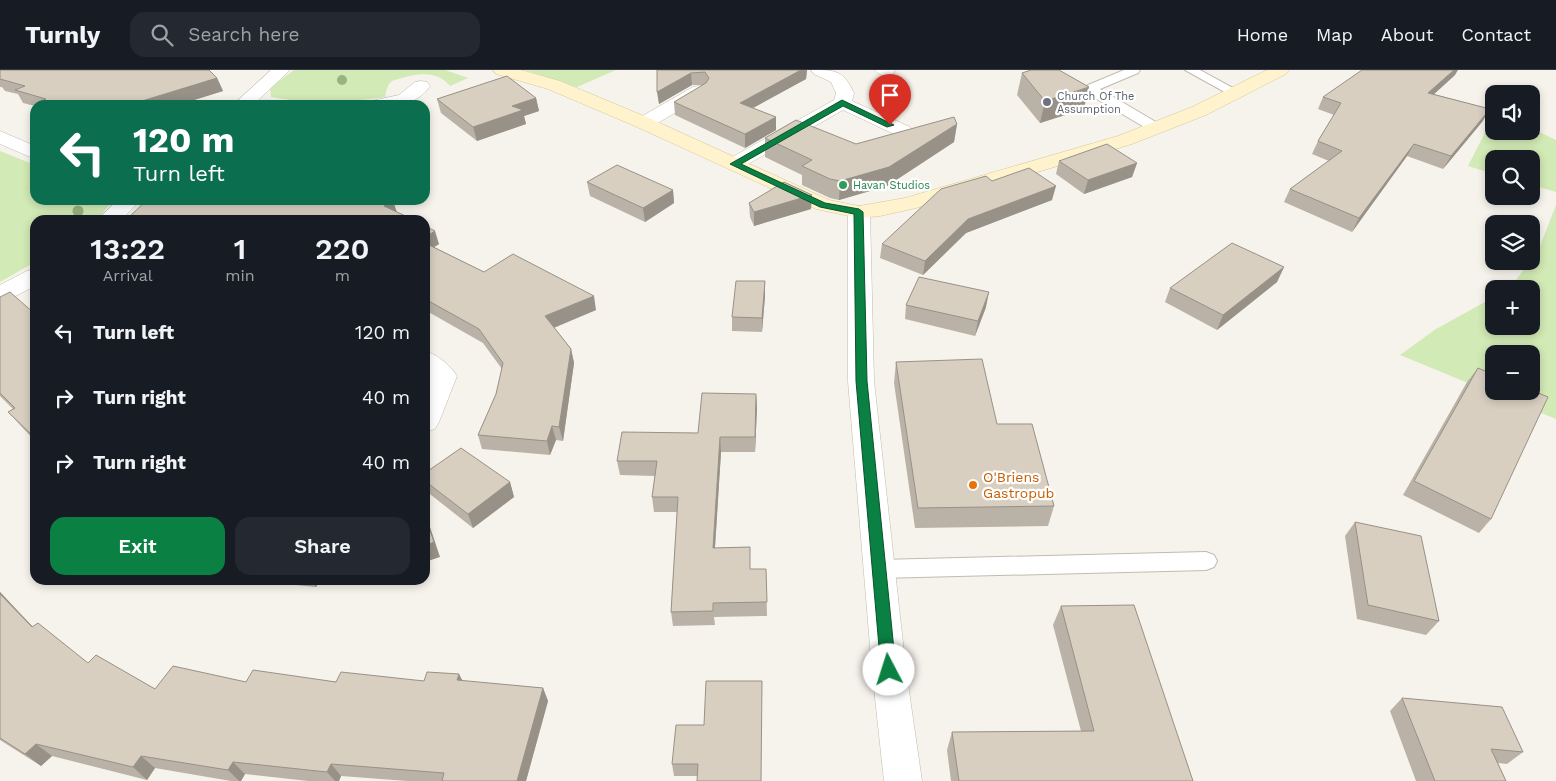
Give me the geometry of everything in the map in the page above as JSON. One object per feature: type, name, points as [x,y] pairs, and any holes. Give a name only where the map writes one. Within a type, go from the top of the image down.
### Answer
[{"type":"street","points":[[502,70],[554,85],[644,122],[823,205],[859,212],[909,204],[1125,140],[1200,111],[1280,70]]},
{"type":"street","points":[[734,164],[842,103],[845,93],[839,79],[820,70]]},
{"type":"street","points":[[250,100],[274,72]]},
{"type":"street","points":[[401,100],[406,99],[421,86]]},
{"type":"street","points":[[644,122],[698,91]]},
{"type":"street","points":[[842,103],[903,131]]},
{"type":"street","points":[[0,137],[30,151]]},
{"type":"street","points":[[114,215],[124,205]]},
{"type":"street","points":[[859,212],[862,381],[889,670],[904,781]]},
{"type":"street","points":[[0,295],[30,279]]},
{"type":"street","points":[[430,364],[444,376],[430,410]]},
{"type":"lane","points":[[1134,70],[1092,88],[1099,95],[1156,128]]},
{"type":"lane","points":[[1191,70],[1236,93]]},
{"type":"lane","points":[[879,569],[1206,560]]},
{"type":"green space","points":[[294,70],[445,70],[468,78],[450,86],[440,78],[428,74],[408,76],[391,82],[385,97],[364,100],[285,99],[271,97],[270,88]]},
{"type":"green space","points":[[525,70],[616,70],[577,87]]},
{"type":"green space","points":[[1540,132],[1556,140],[1556,192],[1540,188],[1540,150],[1485,150],[1485,171],[1468,166],[1485,133],[1485,140],[1540,140]]},
{"type":"green space","points":[[0,151],[30,163],[30,205],[109,205],[101,215],[30,215],[30,265],[0,282]]},
{"type":"green space","points":[[1556,205],[1556,419],[1510,400],[1540,400],[1540,345],[1485,345],[1485,390],[1400,355],[1436,329],[1485,302],[1485,335],[1540,335],[1540,280],[1516,280],[1524,270],[1540,270],[1540,246]]},
{"type":"building","points":[[0,70],[209,70],[217,78],[145,100],[44,100],[46,99],[15,90],[25,86],[0,79]]},
{"type":"building","points":[[657,70],[801,70],[740,103],[776,117],[745,134],[674,102],[706,83],[709,78],[705,72],[691,73],[657,92]]},
{"type":"building","points":[[1031,70],[1059,70],[1089,87],[1045,101],[1022,73]]},
{"type":"building","points":[[1362,70],[1454,70],[1428,93],[1485,108],[1485,115],[1451,156],[1414,144],[1359,218],[1290,189],[1342,151],[1318,141],[1341,103],[1323,97]]},
{"type":"building","points":[[507,76],[536,98],[512,106],[523,110],[473,127],[437,99]]},
{"type":"building","points":[[954,117],[957,124],[889,167],[840,181],[830,179],[802,166],[812,160],[765,138],[796,120],[856,144]]},
{"type":"building","points":[[1107,144],[1137,163],[1088,180],[1059,161]]},
{"type":"building","points":[[617,165],[673,190],[643,208],[587,182]]},
{"type":"building","points":[[1029,168],[1056,186],[968,219],[925,261],[882,244],[941,189],[986,176],[992,181]]},
{"type":"building","points":[[784,182],[812,195],[754,212],[749,203]]},
{"type":"building","points":[[142,205],[386,205],[384,206],[403,215],[131,215]]},
{"type":"building","points":[[1232,243],[1284,267],[1223,315],[1170,288]]},
{"type":"building","points":[[430,245],[484,272],[513,254],[594,296],[545,316],[571,349],[559,427],[552,426],[547,441],[478,435],[496,394],[503,363],[479,329],[430,302]]},
{"type":"building","points":[[919,277],[989,292],[978,321],[906,305]]},
{"type":"building","points":[[736,281],[765,281],[762,318],[732,317]]},
{"type":"building","points":[[10,292],[30,310],[30,433],[8,412],[15,408],[0,393],[0,297]]},
{"type":"building","name":"O'Briens Gastropub","points":[[982,359],[997,424],[1032,424],[1054,506],[918,508],[896,362]]},
{"type":"building","points":[[1478,368],[1485,371],[1485,400],[1540,400],[1540,394],[1548,397],[1491,519],[1414,481]]},
{"type":"building","points":[[702,393],[756,394],[755,437],[720,437],[713,548],[750,547],[750,569],[766,569],[767,602],[713,603],[713,611],[671,612],[678,497],[652,497],[657,461],[617,461],[622,432],[698,433]]},
{"type":"building","points":[[461,448],[510,482],[468,514],[430,485],[430,470]]},
{"type":"building","points":[[1355,522],[1421,536],[1439,621],[1368,605]]},
{"type":"building","points":[[430,530],[434,542],[430,544]]},
{"type":"building","points":[[0,594],[32,627],[38,623],[88,663],[96,655],[155,689],[173,666],[246,682],[253,670],[336,682],[341,672],[424,681],[427,672],[459,674],[457,680],[543,688],[517,781],[442,781],[444,773],[331,764],[327,772],[233,762],[228,770],[141,756],[133,767],[36,744],[25,754],[0,738]]},
{"type":"building","points":[[1134,605],[1193,781],[959,781],[952,732],[1094,731],[1061,606]]},
{"type":"building","points":[[706,681],[762,681],[761,781],[697,781],[698,764],[672,764],[676,725],[704,725]]},
{"type":"building","points":[[1402,698],[1502,707],[1523,752],[1491,749],[1506,781],[1435,781]]},
{"type":"place","name":"Church Of The Assumption","points":[[1047,102]]},
{"type":"place","name":"Havan Studios","points":[[843,185]]},
{"type":"place","name":"O'Briens Gastropub","points":[[973,485]]},
{"type":"route","points":[[889,670],[862,381],[859,212],[823,205],[734,164],[842,103],[890,125]]}]
